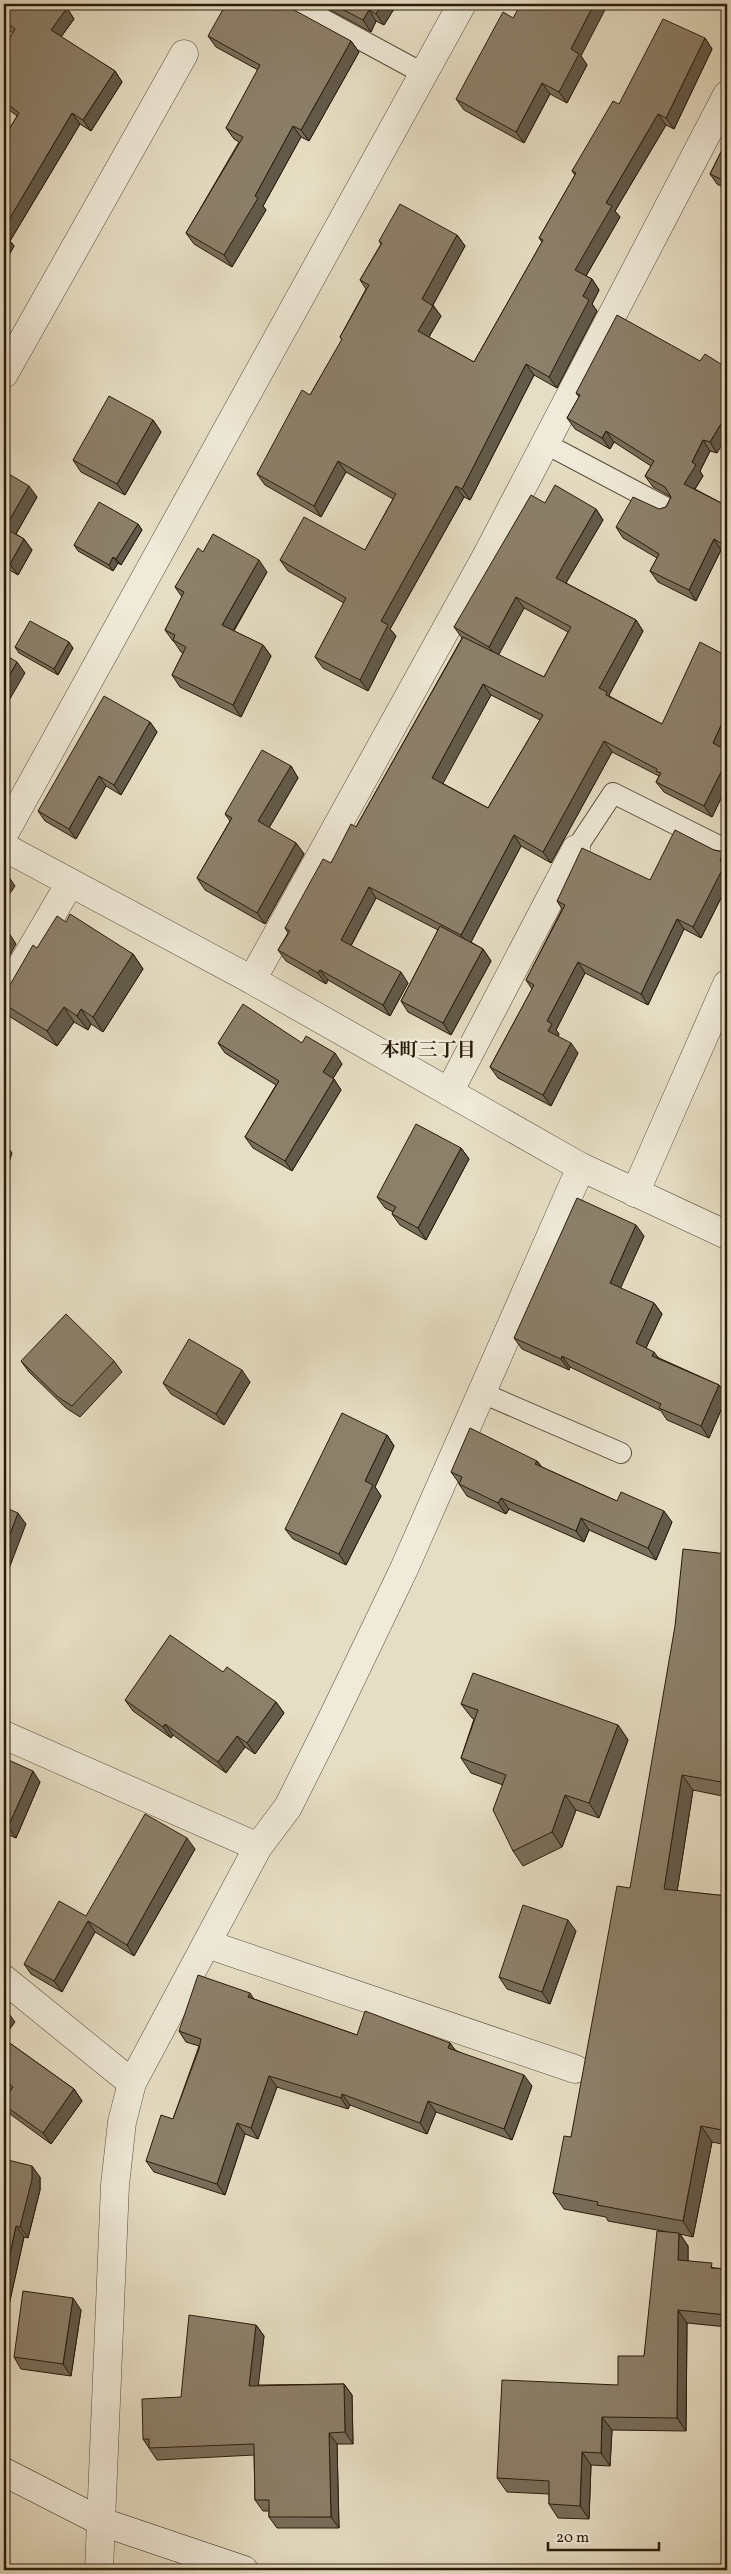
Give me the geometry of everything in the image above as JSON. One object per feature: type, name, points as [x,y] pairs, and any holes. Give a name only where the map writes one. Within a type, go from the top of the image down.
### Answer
[{"type":"street","points":[[4,834],[462,4]]},
{"type":"street","points":[[4,374],[184,54]]},
{"type":"street","points":[[252,980],[488,556],[727,95]]},
{"type":"street","points":[[4,847],[252,980],[581,1167],[727,1234]]},
{"type":"street","points":[[449,1092],[576,849]]},
{"type":"street","points":[[4,996],[70,883]]},
{"type":"street","points":[[635,1192],[727,984]]},
{"type":"street","points":[[99,2570],[115,2185],[122,2122],[132,2082],[208,1944],[258,1847],[288,1807],[330,1723],[404,1569],[480,1392],[581,1167]]},
{"type":"street","points":[[4,1734],[258,1847]]},
{"type":"street","points":[[208,1944],[575,2069]]},
{"type":"street","points":[[4,1979],[132,2082]]},
{"type":"street","points":[[4,2472],[102,2522],[244,2570]]},
{"type":"lane","points":[[295,4],[424,74]]},
{"type":"lane","points":[[546,444],[667,508]]},
{"type":"lane","points":[[576,849],[613,793],[727,850]]},
{"type":"lane","points":[[480,1392],[621,1453]]},
{"type":"building","points":[[4,4],[60,4],[67,8],[51,30],[115,71],[83,120],[72,113],[4,228],[4,138],[19,113],[4,101],[4,47],[15,29],[4,21]]},
{"type":"building","points":[[226,4],[283,4],[351,41],[301,130],[293,126],[255,196],[258,198],[224,255],[186,233],[243,137],[226,128],[260,65],[208,36]]},
{"type":"building","points":[[332,4],[382,4],[376,14],[369,10],[363,20]]},
{"type":"building","points":[[521,4],[594,4],[571,49],[579,54],[559,92],[542,83],[516,132],[456,99],[503,12],[513,18]]},
{"type":"building","points":[[663,19],[705,38],[666,118],[658,114],[606,203],[612,206],[575,270],[592,279],[583,296],[589,300],[549,377],[526,364],[462,489],[456,486],[381,621],[388,625],[360,680],[315,657],[346,598],[280,560],[304,517],[365,550],[396,494],[338,461],[314,506],[257,474],[302,390],[310,395],[342,339],[340,337],[369,285],[360,280],[382,243],[379,241],[400,204],[457,235],[422,299],[433,306],[418,331],[474,362],[543,240],[539,238],[576,173],[572,171],[613,101],[619,104]]},
{"type":"building","points":[[727,140],[727,182],[710,174]]},
{"type":"building","points":[[617,315],[700,361],[705,354],[727,368],[727,414],[710,442],[703,440],[692,462],[696,465],[684,484],[727,506],[727,547],[714,539],[689,590],[650,571],[659,554],[616,527],[633,497],[659,509],[666,507],[671,497],[665,487],[645,476],[654,461],[606,431],[602,438],[567,418],[580,395],[576,393]]},
{"type":"building","points":[[109,396],[153,420],[117,484],[73,460]]},
{"type":"building","points":[[4,471],[29,486],[5,528],[24,539],[10,564],[4,560]]},
{"type":"building","points":[[555,485],[596,509],[556,578],[636,620],[599,688],[607,692],[606,695],[662,724],[700,642],[723,654],[727,645],[727,712],[713,743],[727,751],[727,760],[704,806],[656,782],[661,773],[656,771],[657,769],[604,741],[543,852],[514,835],[461,935],[369,887],[341,940],[401,972],[383,1005],[320,970],[318,973],[278,950],[290,931],[285,928],[323,859],[331,863],[351,824],[356,827],[463,637],[544,677],[571,627],[516,597],[489,647],[454,627],[531,495],[545,503]],"holes":[[[483,684],[543,715],[488,808],[432,778]]]},
{"type":"building","points":[[99,502],[138,524],[116,559],[113,557],[109,565],[74,545]]},
{"type":"building","points":[[213,534],[259,560],[222,625],[263,645],[233,705],[172,675],[186,647],[173,640],[175,635],[165,630],[184,592],[175,587],[198,548],[203,552]]},
{"type":"building","points":[[30,621],[69,642],[54,669],[15,647]]},
{"type":"building","points":[[4,654],[17,662],[4,685]]},
{"type":"building","points":[[104,696],[150,722],[114,785],[99,776],[69,829],[38,811]]},
{"type":"building","points":[[262,750],[291,766],[258,821],[296,843],[257,913],[197,878],[232,818],[225,814]]},
{"type":"building","points":[[675,830],[714,850],[724,852],[720,861],[725,864],[693,927],[677,919],[641,994],[578,962],[547,1021],[552,1024],[548,1031],[571,1043],[543,1095],[490,1067],[534,985],[526,980],[565,905],[557,901],[582,848],[650,880]]},
{"type":"building","points":[[70,914],[133,954],[93,1017],[81,1009],[77,1016],[64,1007],[47,1031],[4,1004],[4,992],[7,990],[33,945],[37,948],[57,916],[66,922]]},
{"type":"building","points":[[440,926],[483,949],[443,1023],[401,1001]]},
{"type":"building","points":[[4,929],[9,933],[4,941]]},
{"type":"building","points":[[243,1004],[302,1043],[306,1036],[335,1053],[323,1072],[334,1079],[285,1161],[245,1137],[279,1081],[218,1043]]},
{"type":"building","points":[[416,1124],[461,1148],[418,1228],[392,1214],[396,1207],[377,1197]]},
{"type":"building","points":[[577,1198],[636,1225],[610,1283],[654,1303],[636,1343],[654,1352],[652,1356],[719,1385],[701,1426],[659,1408],[661,1404],[562,1356],[561,1359],[514,1338]]},
{"type":"building","points":[[66,1314],[114,1361],[72,1406],[58,1397],[21,1361]]},
{"type":"building","points":[[189,1339],[242,1370],[216,1414],[163,1383]]},
{"type":"building","points":[[342,1413],[387,1435],[365,1481],[373,1485],[339,1554],[285,1529]]},
{"type":"building","points":[[470,1428],[537,1461],[535,1464],[617,1501],[621,1492],[664,1511],[648,1548],[581,1518],[576,1531],[501,1498],[498,1503],[459,1484],[462,1477],[451,1472]]},
{"type":"building","points":[[4,1507],[18,1513],[4,1550]]},
{"type":"building","points":[[683,1549],[727,1554],[727,1783],[682,1775],[664,1889],[727,1896],[727,2103],[722,2130],[701,2126],[683,2221],[597,2205],[598,2202],[553,2193],[564,2136],[571,2137],[617,1886],[630,1888],[675,1626]]},
{"type":"building","points":[[170,1635],[223,1672],[227,1667],[276,1702],[247,1743],[237,1736],[218,1762],[165,1724],[163,1727],[125,1700]]},
{"type":"building","points":[[473,1673],[618,1725],[589,1803],[565,1795],[552,1832],[513,1851],[493,1810],[506,1775],[461,1758],[478,1710],[461,1704]]},
{"type":"building","points":[[4,1758],[33,1771],[8,1827],[4,1826]]},
{"type":"building","points":[[145,1814],[187,1838],[127,1945],[88,1921],[54,1981],[24,1964],[59,1901],[86,1916]]},
{"type":"building","points":[[523,1905],[568,1920],[542,1992],[499,1977]]},
{"type":"building","points":[[198,1975],[250,1993],[248,1997],[357,2035],[365,2011],[450,2043],[448,2048],[524,2075],[504,2129],[428,2101],[420,2123],[342,2094],[341,2098],[269,2076],[251,2128],[237,2123],[217,2184],[146,2161],[161,2115],[173,2119],[199,2049],[201,2039],[179,2031]]},
{"type":"building","points":[[4,2039],[74,2089],[43,2133],[4,2105],[4,2100],[13,2087],[4,2080]]},
{"type":"building","points":[[4,2159],[32,2166],[32,2179],[20,2227],[16,2226],[4,2282]]},
{"type":"building","points":[[657,2231],[679,2233],[678,2260],[712,2263],[711,2268],[727,2269],[727,2315],[678,2310],[677,2418],[602,2417],[601,2453],[582,2452],[580,2506],[549,2504],[549,2481],[497,2478],[502,2380],[618,2385],[618,2356],[644,2356]]},
{"type":"building","points":[[23,2291],[73,2298],[63,2364],[14,2357]]},
{"type":"building","points":[[189,2315],[256,2325],[249,2386],[344,2384],[345,2432],[329,2433],[331,2517],[269,2517],[269,2500],[255,2500],[254,2444],[149,2448],[149,2439],[143,2439],[142,2399],[181,2397]]},
{"type":"district","name":"本町三丁目","points":[[428,1051]]}]
